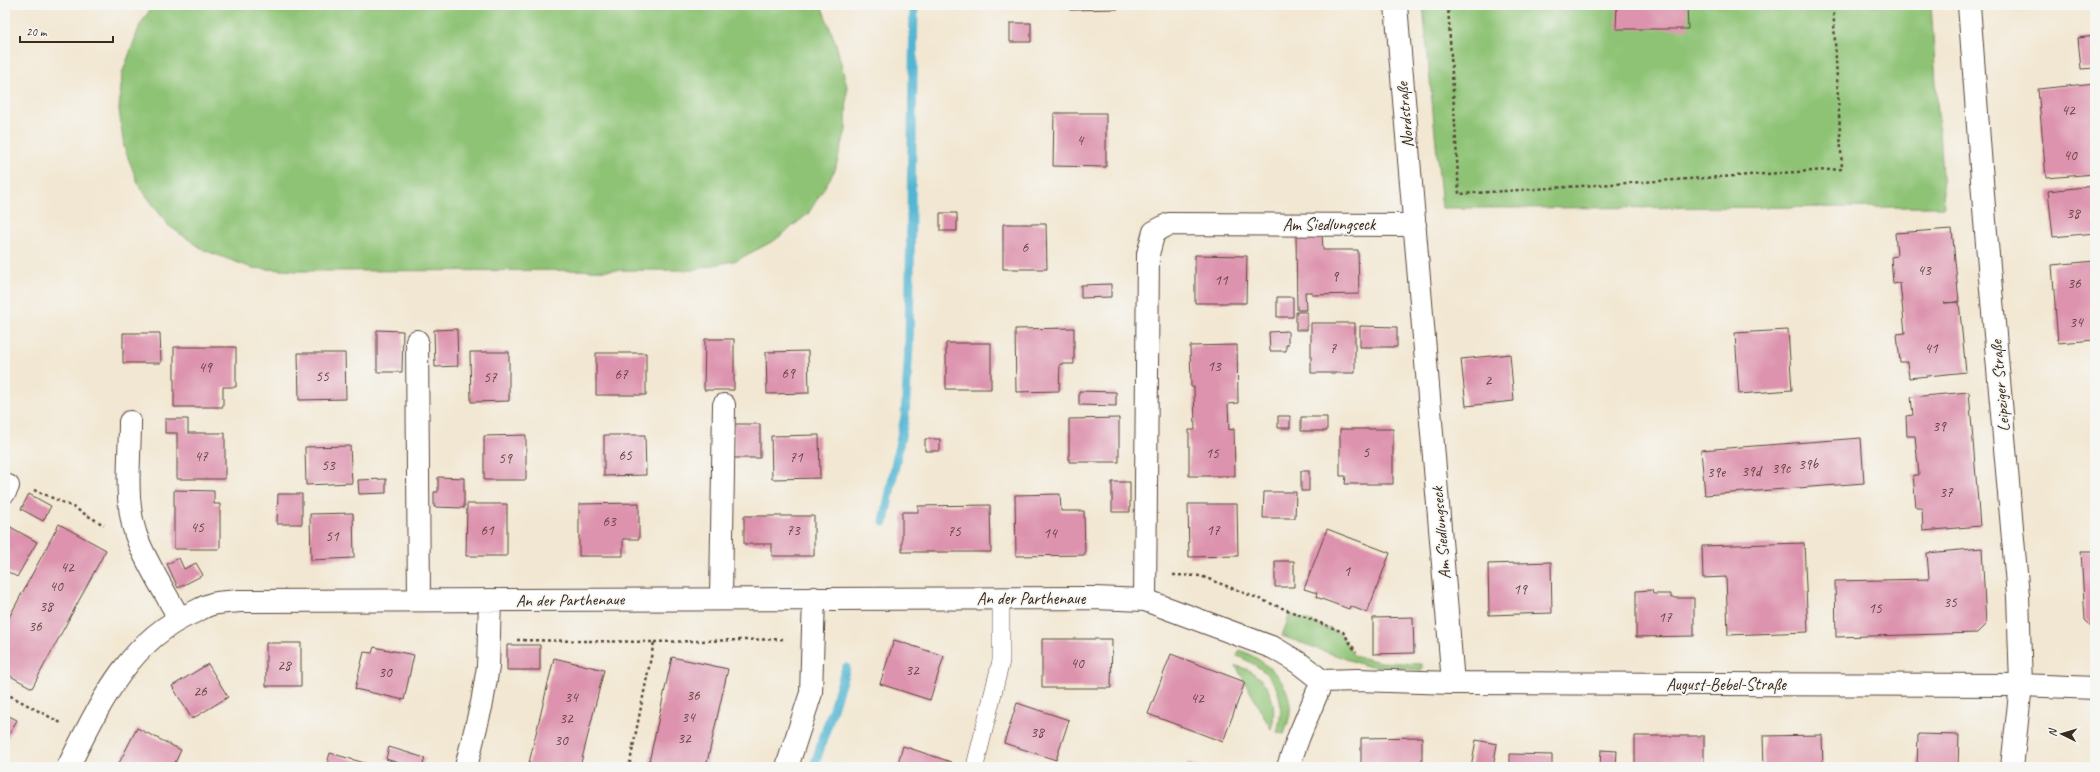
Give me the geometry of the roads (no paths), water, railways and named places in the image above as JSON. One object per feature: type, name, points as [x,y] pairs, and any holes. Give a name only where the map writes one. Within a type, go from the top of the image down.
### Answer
[{"type":"street","name":"Nordstraße","points":[[1396,5],[1415,225]]},
{"type":"street","name":"Leipziger Straße","points":[[1969,5],[1982,183],[2018,596],[2021,685],[2012,767]]},
{"type":"street","name":"Am Siedlungseck","points":[[1145,600],[1148,254],[1154,232],[1169,224],[1415,225],[1453,683]]},
{"type":"street","points":[[417,341],[419,599]]},
{"type":"street","points":[[721,598],[724,405]]},
{"type":"street","points":[[130,422],[129,490],[132,518],[138,542],[179,618]]},
{"type":"street","name":"An der Parthenaue","points":[[68,767],[106,696],[132,657],[153,637],[179,618],[211,605],[239,601],[721,598],[1094,598],[1145,600],[1274,648],[1299,662],[1322,681]]},
{"type":"street","points":[[787,767],[811,693],[814,598]]},
{"type":"street","points":[[466,767],[482,703],[488,667],[490,600]]},
{"type":"street","name":"August-Bebel-Straße","points":[[1322,681],[1357,680],[1453,683],[2021,685],[2095,688]]},
{"type":"street","points":[[1288,767],[1322,681]]},
{"type":"lane","points":[[976,762],[1001,661],[1001,598]]},
{"type":"waterway","points":[[884,522],[905,416],[909,346],[914,5]]},
{"type":"waterway","points":[[814,767],[846,668]]}]
